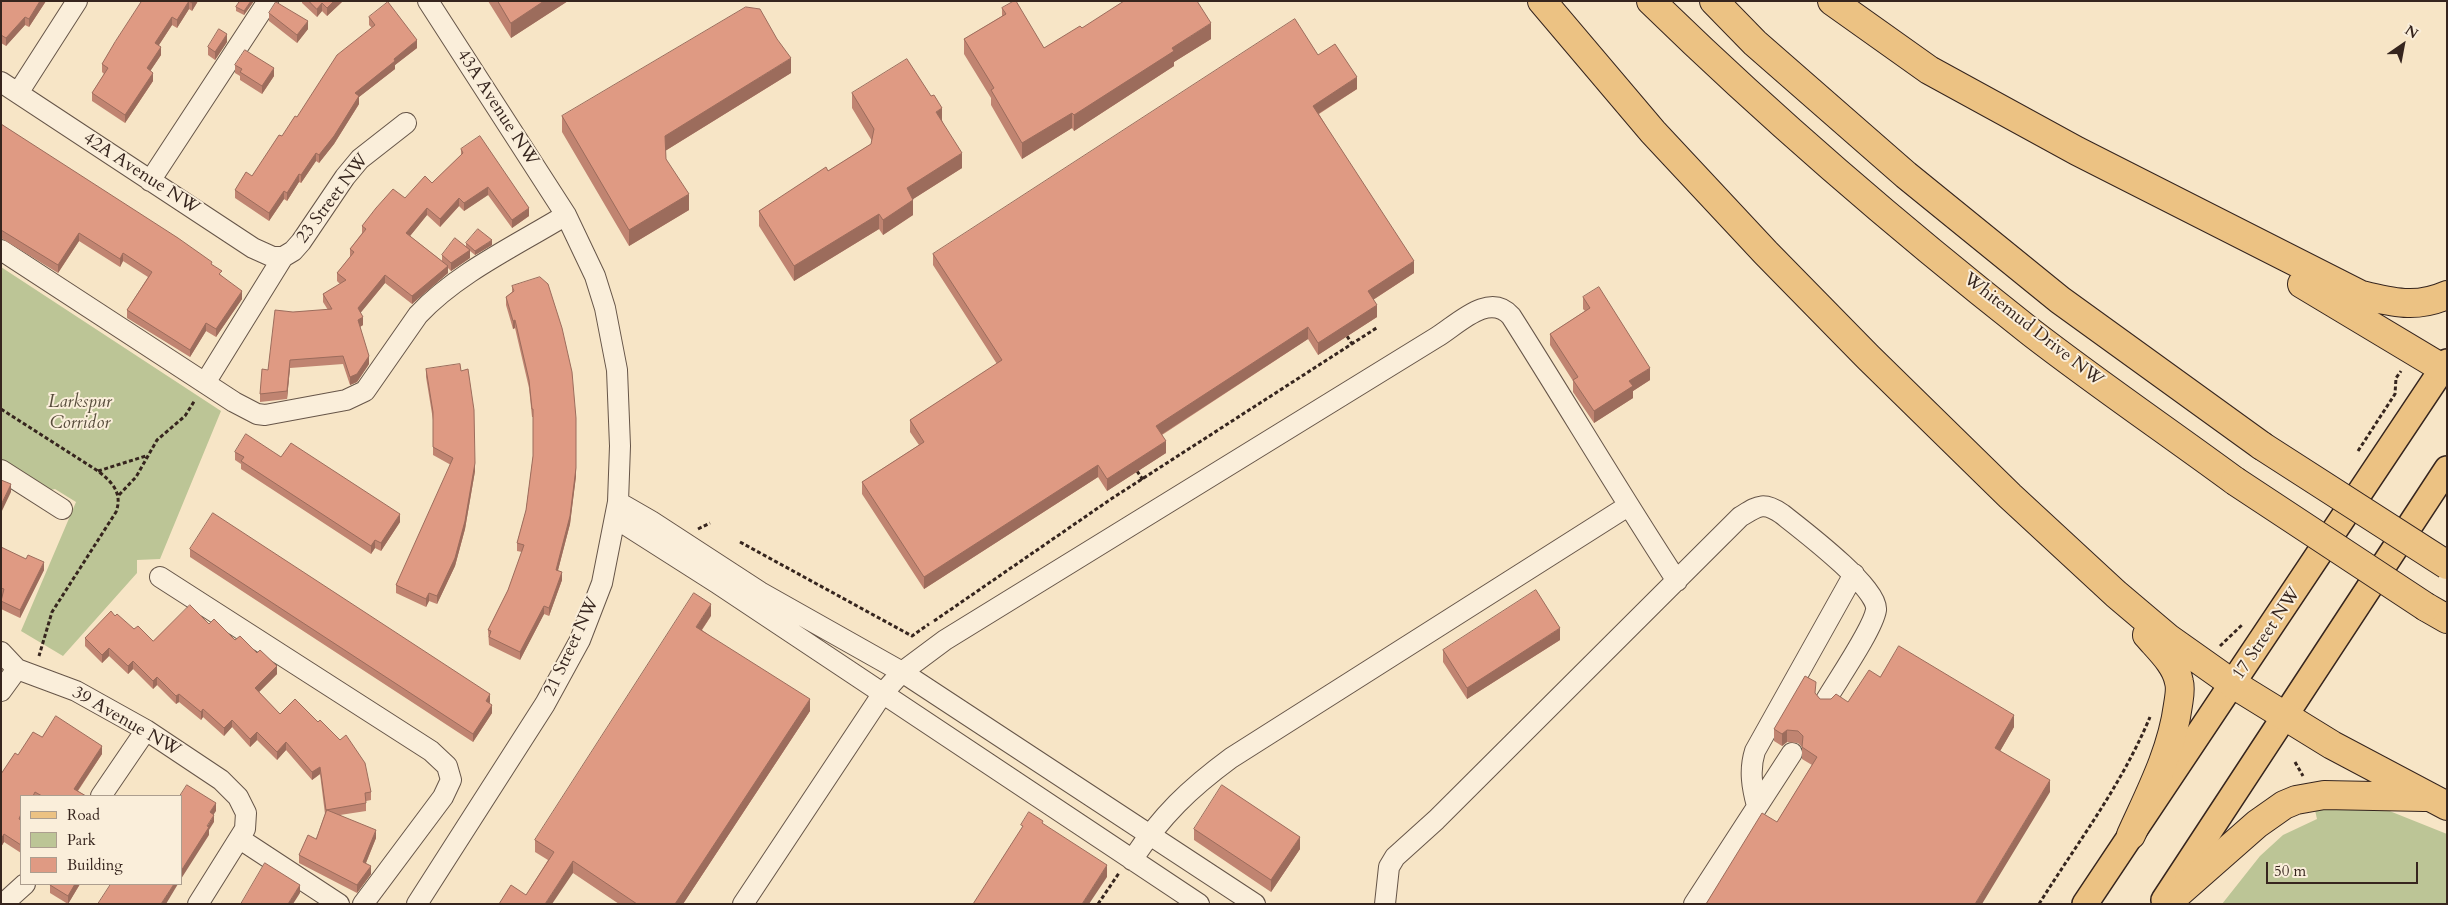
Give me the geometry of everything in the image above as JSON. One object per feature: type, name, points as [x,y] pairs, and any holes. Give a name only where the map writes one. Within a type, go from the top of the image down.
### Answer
[{"type":"highway","points":[[1542,1],[1653,132],[1780,267],[1868,357],[2003,489],[2116,594],[2168,638],[2234,684],[2332,745],[2437,802]]},
{"type":"highway","name":"Whitemud Drive NW","points":[[1651,1],[1722,71],[1875,205],[2034,333],[2235,481],[2436,613]]},
{"type":"highway","points":[[1714,1],[1755,43],[1921,188],[2060,300],[2262,446],[2447,565]]},
{"type":"highway","points":[[1832,1],[1929,70],[2077,151],[2446,367]]},
{"type":"highway","points":[[2077,151],[2361,295],[2400,304],[2429,302],[2447,295]]},
{"type":"highway","points":[[2116,594],[2174,668],[2179,682],[2174,730],[2159,773],[2131,835]]},
{"type":"highway","points":[[2166,904],[2257,824],[2290,802],[2324,795],[2437,802]]},
{"type":"main road","name":"17 Street NW","points":[[2085,904],[2446,367]]},
{"type":"main road","points":[[2161,904],[2447,470]]},
{"type":"street","points":[[9,88],[77,1]]},
{"type":"street","points":[[150,180],[268,1]]},
{"type":"street","name":"43A Avenue NW","points":[[428,1],[566,215]]},
{"type":"street","name":"42A Avenue NW","points":[[9,88],[258,251],[273,257],[283,257]]},
{"type":"street","name":"23 Street NW","points":[[205,383],[283,257],[294,251],[302,242],[345,177],[360,159],[406,123]]},
{"type":"street","points":[[1,250],[234,402],[257,414],[265,415],[346,400],[358,395],[371,385],[418,315],[444,290],[566,215]]},
{"type":"street","name":"21 Street NW","points":[[417,904],[540,712],[580,640],[602,582],[617,510],[620,446],[618,370],[595,276],[566,215]]},
{"type":"street","points":[[742,904],[883,693],[902,672],[944,640],[1429,342],[1476,311],[1487,306],[1501,309],[1511,316],[1590,441],[1628,506],[1677,580]]},
{"type":"street","points":[[1,470],[62,509]]},
{"type":"street","points":[[1385,904],[1389,867],[1395,857],[1436,820],[1740,517],[1763,505],[1771,506],[1782,514],[1854,574],[1872,595],[1876,609],[1871,624],[1826,700]]},
{"type":"street","points":[[1127,864],[1149,834],[1181,798],[1231,758],[1628,506]]},
{"type":"street","points":[[617,510],[902,672],[1255,904]]},
{"type":"street","points":[[617,510],[639,531],[883,693],[1127,864],[1199,904]]},
{"type":"street","points":[[1757,806],[1752,784],[1751,762],[1755,751],[1854,574]]},
{"type":"street","points":[[160,577],[431,751],[447,766],[451,780],[443,796],[363,904]]},
{"type":"street","name":"39 Avenue NW","points":[[1,652],[26,671],[102,703],[146,730],[232,789],[243,804],[247,821],[240,840]]},
{"type":"street","points":[[1,692],[26,671]]},
{"type":"street","points":[[102,795],[146,730]]},
{"type":"street","points":[[1694,904],[1792,753]]},
{"type":"street","points":[[198,904],[240,840],[339,904]]},
{"type":"street","points":[[3,904],[24,885]]},
{"type":"path","points":[[740,542],[912,636],[1111,499],[1378,327]]},
{"type":"path","points":[[1346,336],[1352,344]]},
{"type":"path","points":[[2355,456],[2395,394],[2396,378],[2401,371]]},
{"type":"path","points":[[118,496],[136,477],[146,456],[157,440],[185,416],[205,383]]},
{"type":"path","points":[[1,409],[98,471],[112,483],[118,496],[116,512],[52,612],[26,671]]},
{"type":"path","points":[[98,471],[146,456]]},
{"type":"path","points":[[1137,471],[1143,480]]},
{"type":"path","points":[[2039,904],[2106,803],[2130,763],[2151,715]]},
{"type":"path","points":[[1098,904],[1127,864]]},
{"type":"green space","name":"Larkspur Corridor","points":[[1,267],[221,411],[160,559],[137,560],[137,573],[63,656],[21,631],[76,502],[55,489],[46,491],[1,461]]},
{"type":"green space","points":[[2314,806],[2382,808],[2447,834],[2447,904],[2222,904],[2260,856],[2283,835],[2317,819]]},
{"type":"building","points":[[1,1],[40,1],[29,19],[25,17],[6,38],[1,35]]},
{"type":"building","points":[[142,1],[189,1],[177,20],[172,17],[155,43],[161,47],[147,68],[153,73],[125,115],[92,93],[108,68],[102,64]]},
{"type":"building","points":[[240,1],[251,1],[244,11],[236,7]]},
{"type":"building","points":[[309,1],[334,1],[327,8],[322,3],[317,9]]},
{"type":"building","points":[[498,1],[544,1],[511,23]]},
{"type":"building","points":[[1016,1],[1044,48],[1080,26],[1082,28],[1124,1],[1197,1],[1211,23],[1172,48],[1174,51],[1074,115],[1072,113],[1022,143],[991,90],[994,88],[964,39],[1006,14],[1002,8]]},
{"type":"building","points":[[276,2],[308,21],[297,35],[269,13]]},
{"type":"building","points":[[388,2],[417,40],[394,59],[395,61],[355,93],[359,96],[334,136],[319,155],[316,153],[287,193],[284,191],[269,213],[235,190],[246,172],[252,176],[279,135],[282,136],[295,116],[297,117],[337,55],[375,25],[369,17]]},
{"type":"building","points":[[746,7],[760,9],[777,39],[791,58],[665,136],[666,159],[689,194],[629,230],[562,116]]},
{"type":"building","points":[[1295,19],[1318,55],[1335,44],[1357,77],[1313,106],[1414,261],[1368,291],[1377,305],[1318,343],[1308,327],[1156,426],[1166,441],[1107,479],[1098,465],[924,577],[862,482],[924,442],[910,420],[1002,360],[933,254]]},
{"type":"building","points":[[219,29],[227,34],[215,52],[208,47]]},
{"type":"building","points":[[245,50],[274,68],[262,86],[240,72],[242,69],[235,65]]},
{"type":"building","points":[[907,59],[931,96],[934,95],[942,108],[936,112],[962,153],[907,188],[913,200],[883,220],[879,214],[794,266],[759,211],[826,167],[828,171],[871,144],[874,129],[852,93]]},
{"type":"building","points":[[1,124],[178,238],[222,271],[219,274],[242,291],[216,329],[206,323],[190,350],[127,310],[152,272],[123,253],[120,259],[79,233],[58,265],[1,230]]},
{"type":"building","points":[[480,136],[529,208],[512,220],[488,187],[464,203],[459,198],[440,219],[427,208],[406,233],[448,266],[412,296],[385,275],[358,308],[363,317],[358,320],[369,356],[357,374],[350,377],[343,356],[290,360],[287,391],[260,394],[262,369],[268,370],[275,310],[293,312],[332,309],[323,294],[346,280],[337,273],[354,252],[350,249],[366,229],[362,226],[376,208],[393,189],[405,198],[425,176],[432,183],[463,153],[461,149]]},
{"type":"building","points":[[478,229],[492,240],[475,251],[466,243]]},
{"type":"building","points":[[455,238],[470,250],[451,263],[442,255]]},
{"type":"building","points":[[540,277],[548,284],[562,328],[572,372],[576,418],[576,468],[570,516],[556,570],[562,572],[549,608],[544,606],[520,652],[489,637],[491,631],[488,630],[508,590],[524,545],[517,543],[526,510],[533,456],[533,409],[529,380],[515,320],[513,321],[506,297],[514,291],[512,286]]},
{"type":"building","points":[[1599,287],[1650,368],[1629,381],[1633,386],[1594,411],[1573,380],[1578,377],[1550,334],[1590,308],[1583,297]]},
{"type":"building","points":[[460,364],[461,371],[468,369],[474,410],[475,463],[465,521],[455,558],[437,596],[429,593],[426,599],[396,585],[453,458],[433,447],[433,412],[426,369]]},
{"type":"building","points":[[246,434],[281,457],[291,443],[400,514],[381,543],[375,540],[371,546],[241,461],[244,457],[235,452]]},
{"type":"building","points":[[1,480],[11,484],[1,505]]},
{"type":"building","points":[[213,513],[490,694],[486,701],[492,705],[473,734],[190,549]]},
{"type":"building","points":[[1,547],[26,559],[28,555],[44,562],[20,610],[1,601],[4,589],[1,588]]},
{"type":"building","points":[[1536,590],[1560,628],[1467,688],[1443,650]]},
{"type":"building","points":[[694,593],[711,604],[696,627],[810,699],[675,904],[637,904],[573,861],[545,904],[499,904],[511,885],[526,895],[554,852],[535,840]]},
{"type":"building","points":[[190,605],[209,624],[214,619],[235,640],[240,636],[257,653],[260,650],[277,666],[255,688],[280,714],[295,699],[318,722],[320,720],[340,740],[346,735],[365,763],[371,792],[365,793],[366,803],[326,810],[320,767],[312,772],[286,742],[277,752],[257,732],[250,739],[232,720],[224,728],[203,709],[201,712],[179,694],[176,696],[157,677],[153,681],[133,661],[128,666],[109,648],[102,655],[85,638],[111,611],[134,629],[138,626],[153,641]]},
{"type":"building","points":[[1899,646],[2014,715],[1995,748],[2050,780],[1975,904],[1706,904],[1762,813],[1777,822],[1817,757],[1802,747],[1803,736],[1798,731],[1787,730],[1782,734],[1774,729],[1805,676],[1816,682],[1815,693],[1820,699],[1831,699],[1836,694],[1848,702],[1869,670],[1880,677]]},
{"type":"building","points":[[56,716],[102,746],[74,789],[84,795],[40,795],[35,792],[34,795],[20,795],[20,844],[4,834],[1,839],[1,774],[15,753],[18,755],[33,732],[42,737]]},
{"type":"building","points":[[187,785],[216,803],[210,812],[214,815],[207,826],[209,827],[182,869],[182,795]]},
{"type":"building","points":[[1222,785],[1300,837],[1271,880],[1194,829]]},
{"type":"building","points":[[327,810],[376,830],[363,862],[371,866],[357,885],[299,855],[308,835],[316,839]]},
{"type":"building","points":[[1029,812],[1043,821],[1042,823],[1107,865],[1082,904],[973,904],[1023,826],[1021,825]]},
{"type":"building","points":[[265,863],[300,885],[288,904],[241,904]]},
{"type":"building","points":[[50,885],[74,885],[68,896]]},
{"type":"building","points":[[110,885],[173,885],[161,904],[98,904]]}]
